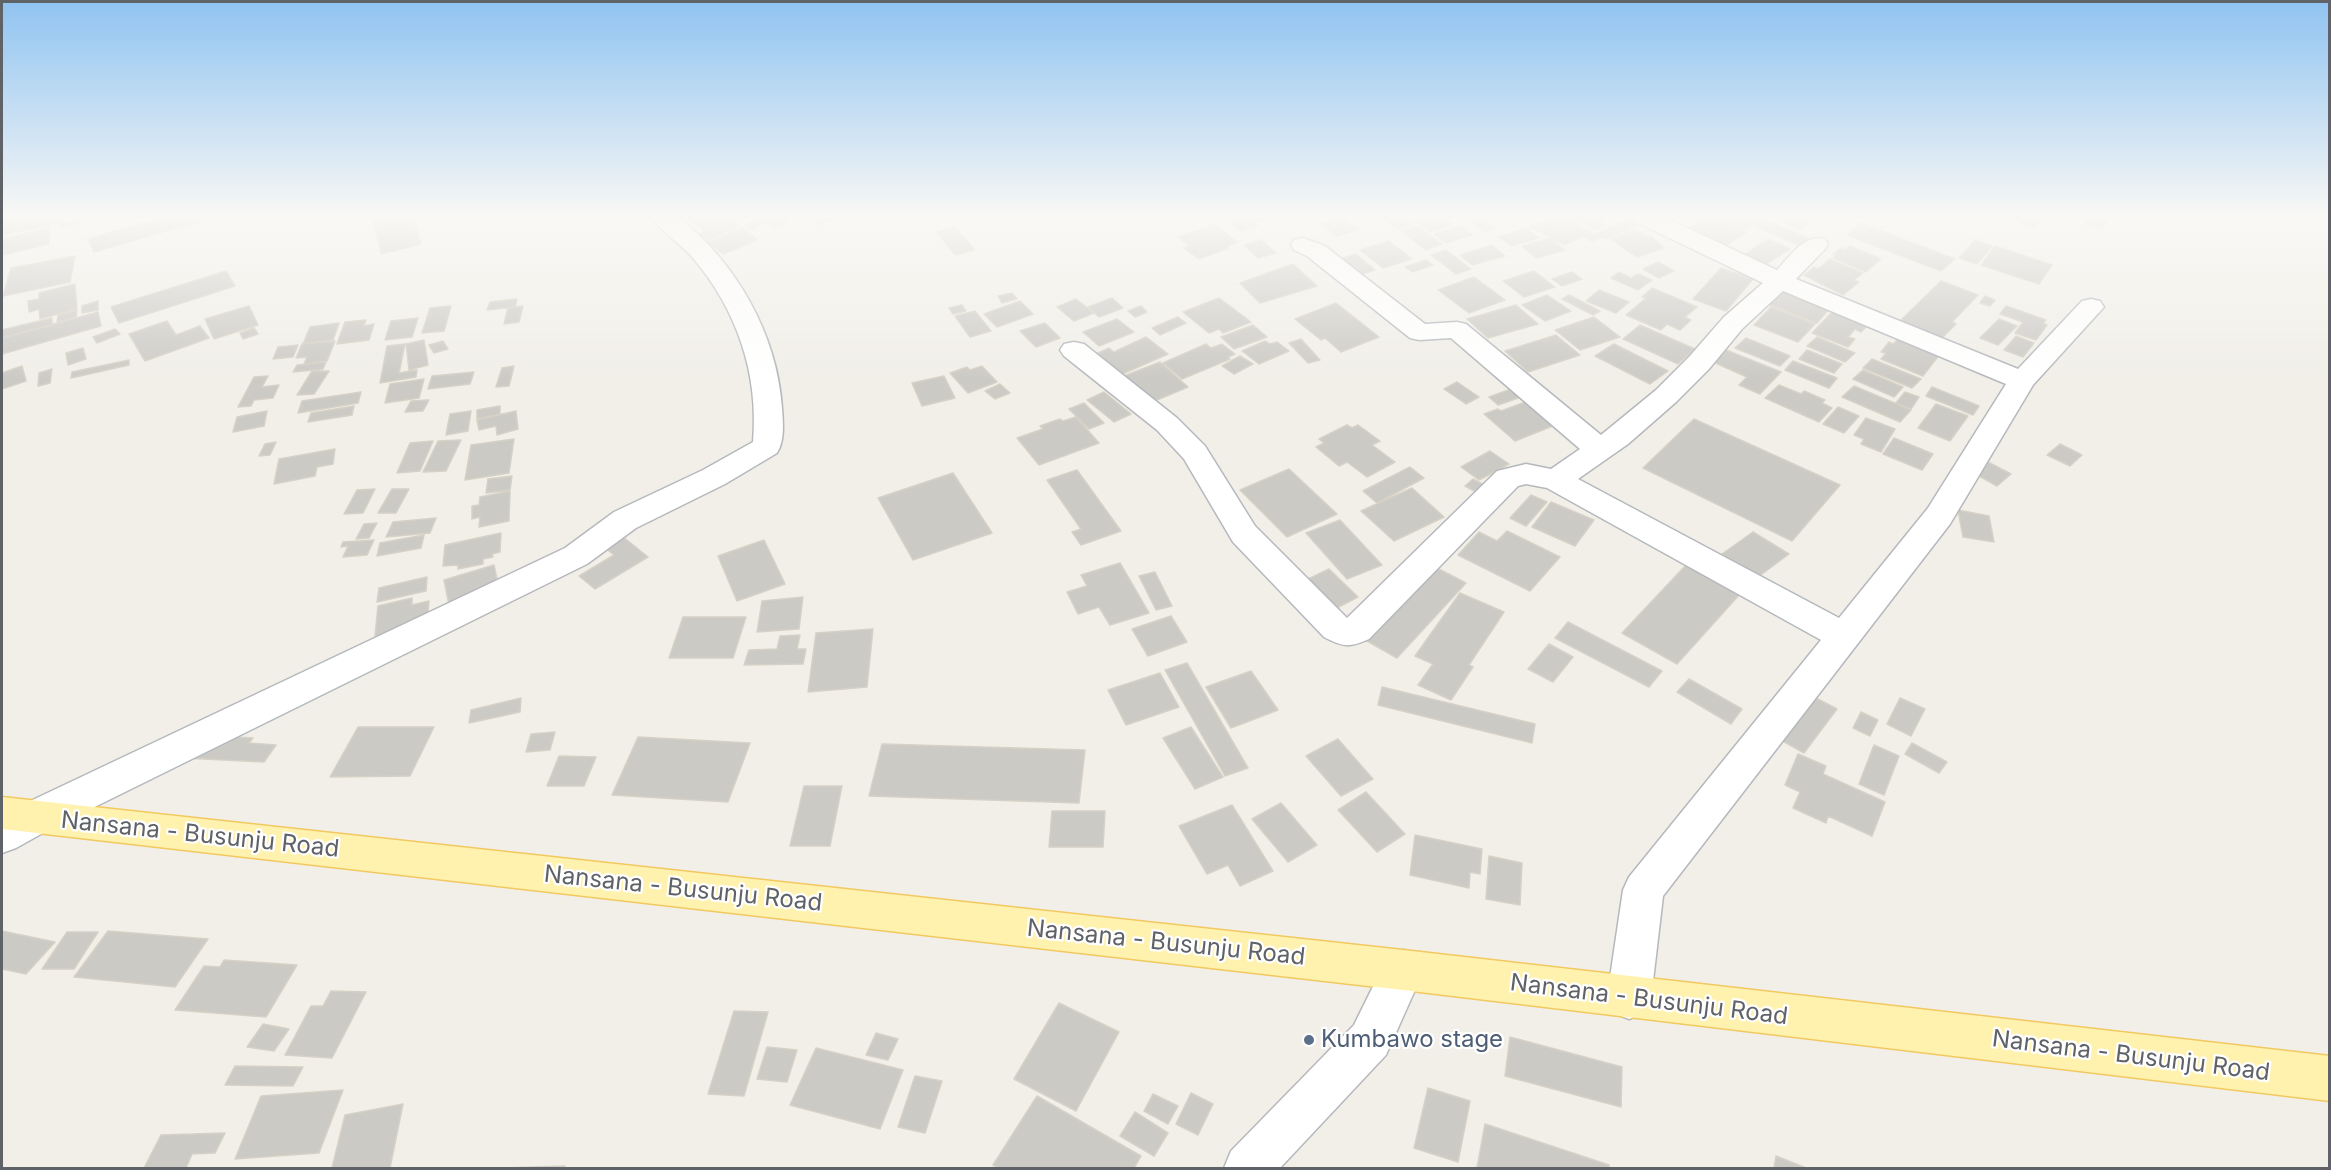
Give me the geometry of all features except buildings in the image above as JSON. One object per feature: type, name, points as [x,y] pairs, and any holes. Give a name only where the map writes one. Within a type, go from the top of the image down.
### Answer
[{"type":"main road","name":"Nansana - Busunju Road","points":[[13,822],[1403,970],[2330,1079]]},
{"type":"street","points":[[13,822],[576,556],[625,520],[714,477],[767,447],[769,423],[763,376],[752,333],[729,289],[714,271]]},
{"type":"street","points":[[1341,271],[1419,332],[1457,330],[1600,450]]},
{"type":"street","points":[[1758,271],[2022,381]]},
{"type":"street","points":[[1556,480],[1600,450],[1666,396],[1699,363],[1733,323],[1790,271]]},
{"type":"street","points":[[1629,998],[1643,890],[1939,516],[2022,381],[2091,307]]},
{"type":"street","points":[[1074,350],[1167,424],[1195,453],[1244,534],[1336,628],[1348,634],[1357,630],[1508,478],[1526,474],[1556,480],[1845,636]]},
{"type":"street","points":[[1248,1168],[1370,1040],[1403,970]]},
{"type":"place","name":"Kumbawo stage","points":[[1309,1040]]}]
